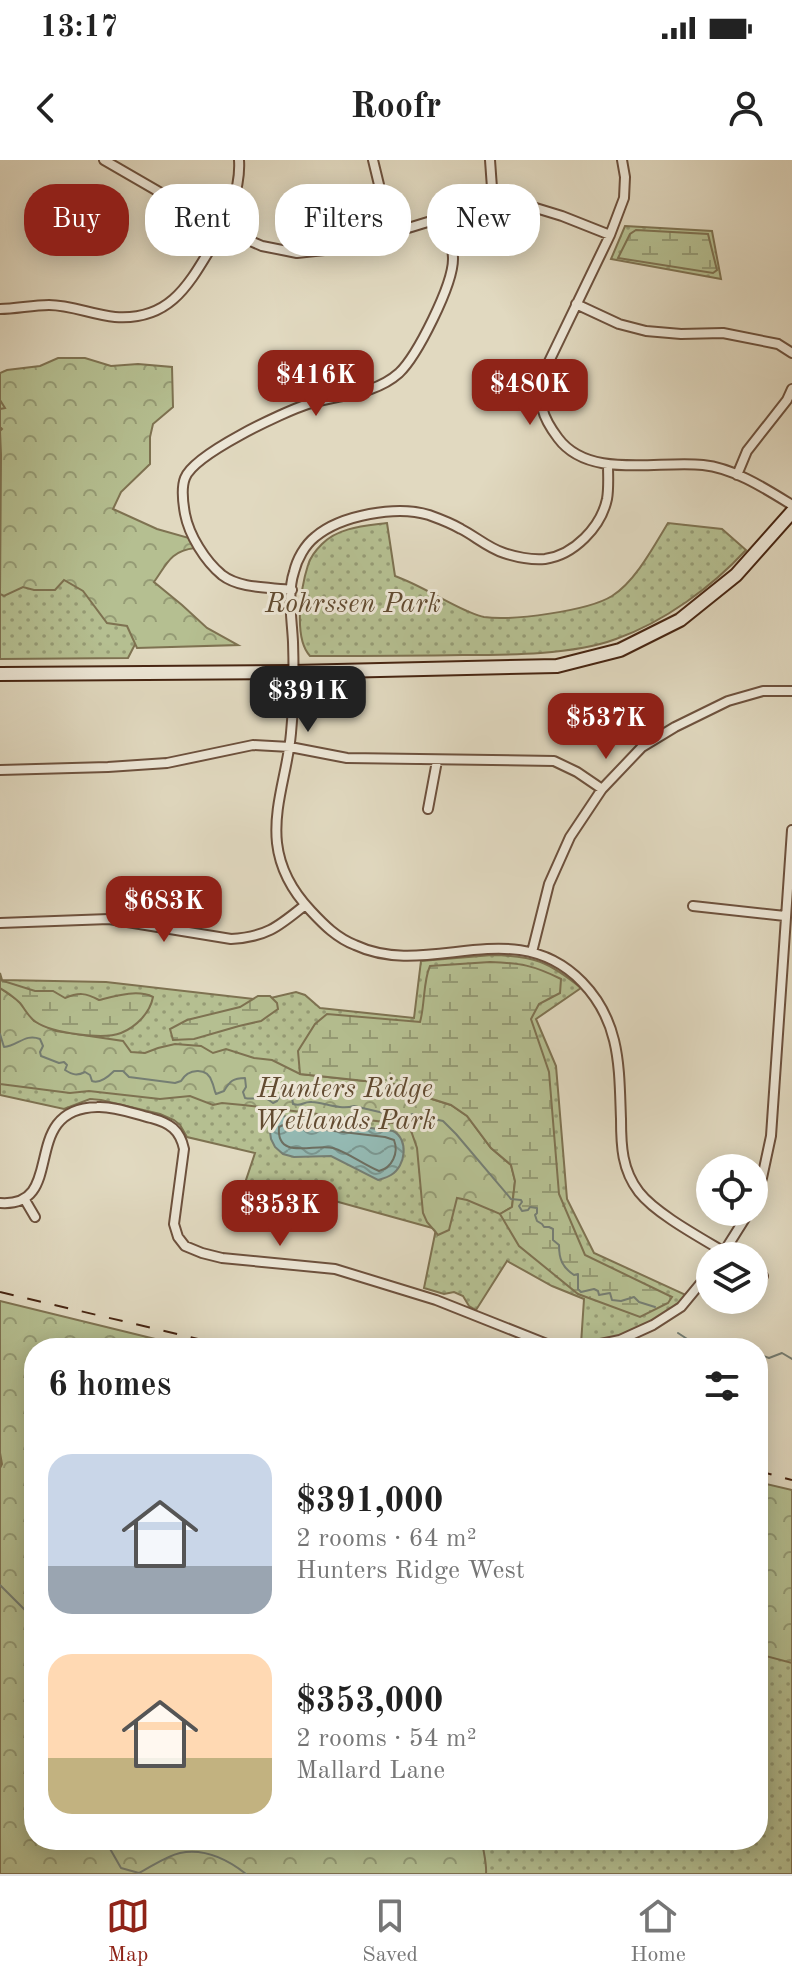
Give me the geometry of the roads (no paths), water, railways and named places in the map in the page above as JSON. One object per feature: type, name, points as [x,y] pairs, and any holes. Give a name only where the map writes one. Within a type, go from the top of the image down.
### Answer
[{"type":"street","points":[[104,160],[146,184]]},
{"type":"street","points":[[236,184],[239,160]]},
{"type":"street","points":[[373,160],[379,184]]},
{"type":"street","points":[[490,160],[492,184]]},
{"type":"street","points":[[622,160],[624,198],[610,235],[542,376],[541,401],[545,421],[562,444],[581,458],[608,464],[705,465],[737,475],[792,505]]},
{"type":"street","points":[[540,210],[610,235]]},
{"type":"street","points":[[0,309],[50,305],[116,317],[142,315],[174,301],[206,256]]},
{"type":"street","points":[[292,590],[242,584],[229,580],[216,570],[188,527],[183,505],[184,479],[199,461],[220,445],[307,404],[378,387],[399,372],[416,351],[449,280],[452,256]]},
{"type":"street","points":[[576,304],[619,324],[646,331],[723,333],[778,344],[792,353]]},
{"type":"street","points":[[737,475],[747,451],[787,400],[792,389]]},
{"type":"street","points":[[608,464],[606,503],[597,522],[588,536],[556,557],[542,559],[499,552],[459,528],[425,514],[385,512],[361,516],[334,525],[314,537],[300,556],[292,576],[294,672],[290,747],[277,812],[277,843],[291,885],[305,905],[333,933],[354,945],[389,954],[412,955],[514,948],[556,961],[583,983],[607,1020],[618,1050],[624,1163],[637,1189],[654,1207],[706,1242]]},
{"type":"street","points":[[0,674],[557,666],[620,650],[680,620],[736,575],[792,512]]},
{"type":"street","points":[[532,952],[549,884],[570,837],[602,789],[642,747],[728,701],[763,691],[792,691]]},
{"type":"street","points":[[0,770],[167,763],[253,745],[290,747],[347,758],[554,761],[602,789]]},
{"type":"street","points":[[428,809],[437,761]]},
{"type":"street","points":[[767,1154],[771,1136],[792,830]]},
{"type":"street","points":[[0,923],[109,919],[231,939],[272,930],[305,905]]},
{"type":"street","points":[[693,906],[785,916]]},
{"type":"street","points":[[0,1203],[25,1200],[32,1195],[51,1130],[69,1114],[107,1107],[163,1121],[176,1129],[184,1149],[174,1224],[185,1246],[222,1258],[335,1269],[436,1300],[530,1338]]},
{"type":"street","points":[[25,1200],[35,1217]]},
{"type":"street","points":[[631,1338],[681,1307],[696,1289]]},
{"type":"water","points":[[281,1116],[393,1131],[402,1140],[404,1153],[400,1165],[389,1176],[378,1180],[331,1156],[294,1157],[283,1154],[275,1147],[270,1132],[271,1123]]},
{"type":"waterway","points":[[0,1034],[4,1047],[30,1038],[40,1039],[43,1046],[41,1056],[64,1062],[67,1065],[65,1070],[75,1074],[85,1072],[95,1082],[114,1071],[123,1071],[129,1077],[175,1083],[193,1072],[202,1071],[210,1077],[216,1094],[224,1091],[232,1081],[245,1078],[245,1098],[261,1097],[273,1103],[284,1094],[292,1097],[293,1104],[297,1105],[309,1102],[338,1107],[354,1106],[405,1118],[412,1114],[443,1121],[511,1199],[521,1200],[519,1206],[522,1211],[537,1208],[537,1221],[553,1229],[553,1240],[559,1245],[562,1262],[574,1275],[578,1274],[578,1289],[581,1292],[594,1289],[599,1295],[610,1293],[612,1300],[621,1301],[634,1297],[655,1307]]},
{"type":"waterway","points":[[678,1333],[686,1338]]},
{"type":"waterway","points":[[768,1358],[782,1353],[792,1359]]},
{"type":"waterway","points":[[0,1585],[24,1609]]},
{"type":"waterway","points":[[111,1850],[121,1868],[139,1873],[180,1853],[198,1852],[215,1856],[246,1874]]},
{"type":"railway","points":[[0,1292],[194,1338]]},
{"type":"railway","points":[[768,1474],[792,1480]]},
{"type":"park label","name":"Rohrssen Park","points":[[353,605]]},
{"type":"park label","name":"Hunters Ridge Wetlands Park","points":[[345,1106]]}]
